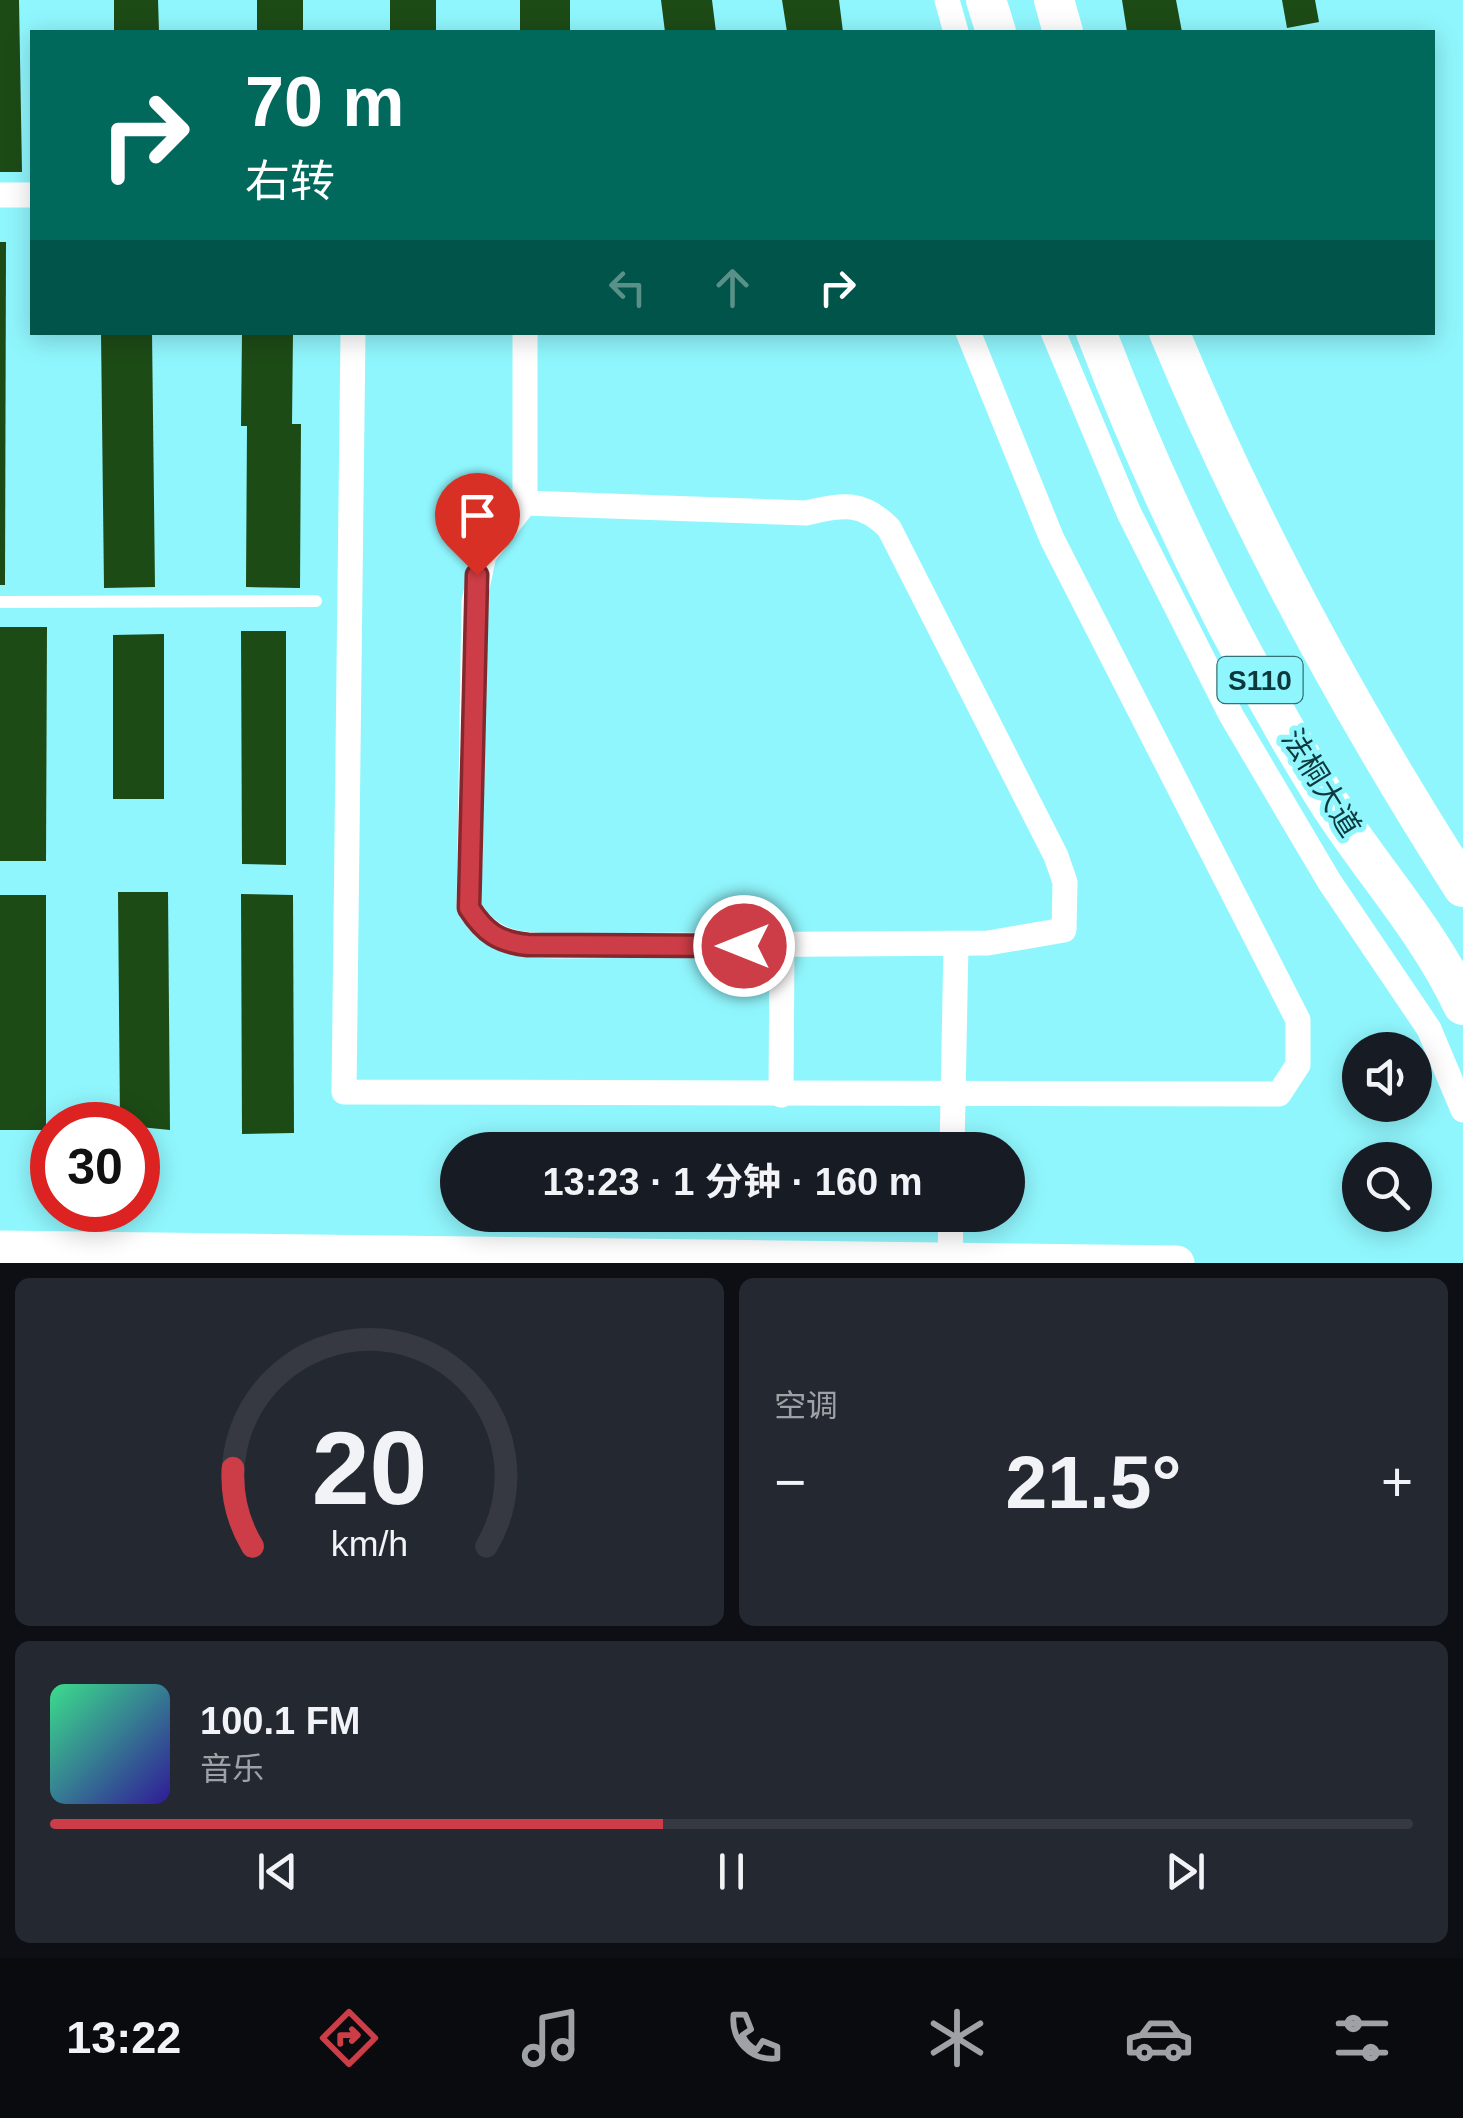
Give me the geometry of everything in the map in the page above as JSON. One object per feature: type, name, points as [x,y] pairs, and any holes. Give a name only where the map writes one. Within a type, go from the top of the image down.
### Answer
[{"type":"main road","points":[[986,0],[995,30]]},
{"type":"main road","points":[[1054,0],[1062,30]]},
{"type":"main road","name":"法桐大道","points":[[1097,335],[1196,557],[1288,734],[1332,808],[1421,930],[1463,1005]]},
{"type":"main road","name":"S110","points":[[1170,335],[1300,612],[1390,774],[1463,887]]},
{"type":"street","points":[[947,0],[955,30]]},
{"type":"street","points":[[0,195],[30,195]]},
{"type":"street","points":[[354,335],[344,1092],[1264,1098],[1279,1094],[1298,1065],[1300,1044],[1289,1000],[1052,540],[969,335]]},
{"type":"street","points":[[525,335],[525,503],[484,555],[474,602],[469,908],[479,924],[504,943],[782,946],[956,944],[1025,940],[1064,930],[1065,882],[1056,856],[888,528],[870,509],[849,506],[806,513],[525,503]]},
{"type":"street","points":[[1054,335],[1129,513],[1231,715],[1329,881],[1429,1028],[1463,1110]]},
{"type":"street","points":[[952,1132],[956,944]]},
{"type":"street","points":[[781,1094],[782,946]]},
{"type":"street","points":[[950,1260],[951,1232]]},
{"type":"street","points":[[0,1248],[1177,1263]]},
{"type":"lane","points":[[0,602],[316,601]]},
{"type":"building","points":[[0,0],[19,0],[22,172],[0,172]]},
{"type":"building","points":[[114,0],[158,0],[159,30],[114,30]]},
{"type":"building","points":[[257,0],[303,0],[303,30],[257,30]]},
{"type":"building","points":[[390,0],[436,0],[436,30],[390,30]]},
{"type":"building","points":[[520,0],[570,0],[570,30],[520,30]]},
{"type":"building","points":[[661,0],[712,0],[716,30],[665,30]]},
{"type":"building","points":[[782,0],[839,0],[843,30],[787,30]]},
{"type":"building","points":[[1122,0],[1176,0],[1182,30],[1127,30]]},
{"type":"building","points":[[1282,0],[1315,0],[1319,22],[1287,28]]},
{"type":"building","points":[[0,242],[6,242],[5,585],[0,585]]},
{"type":"building","points":[[101,335],[152,335],[155,587],[104,588]]},
{"type":"building","points":[[242,335],[293,335],[292,424],[301,424],[300,588],[246,587],[247,426],[241,426]]},
{"type":"building","points":[[0,627],[47,627],[46,861],[0,861]]},
{"type":"building","points":[[241,631],[286,631],[286,865],[242,864]]},
{"type":"building","points":[[164,634],[164,799],[113,799],[113,635]]},
{"type":"building","points":[[118,892],[168,892],[170,1130],[160,1129],[160,1102],[120,1102]]},
{"type":"building","points":[[241,894],[293,895],[294,1133],[242,1134]]},
{"type":"building","points":[[0,895],[46,895],[46,1102],[30,1102],[30,1130],[0,1130]]},
{"type":"route","points":[[477,575],[469,908],[479,924],[504,943],[528,945],[744,946]]}]
